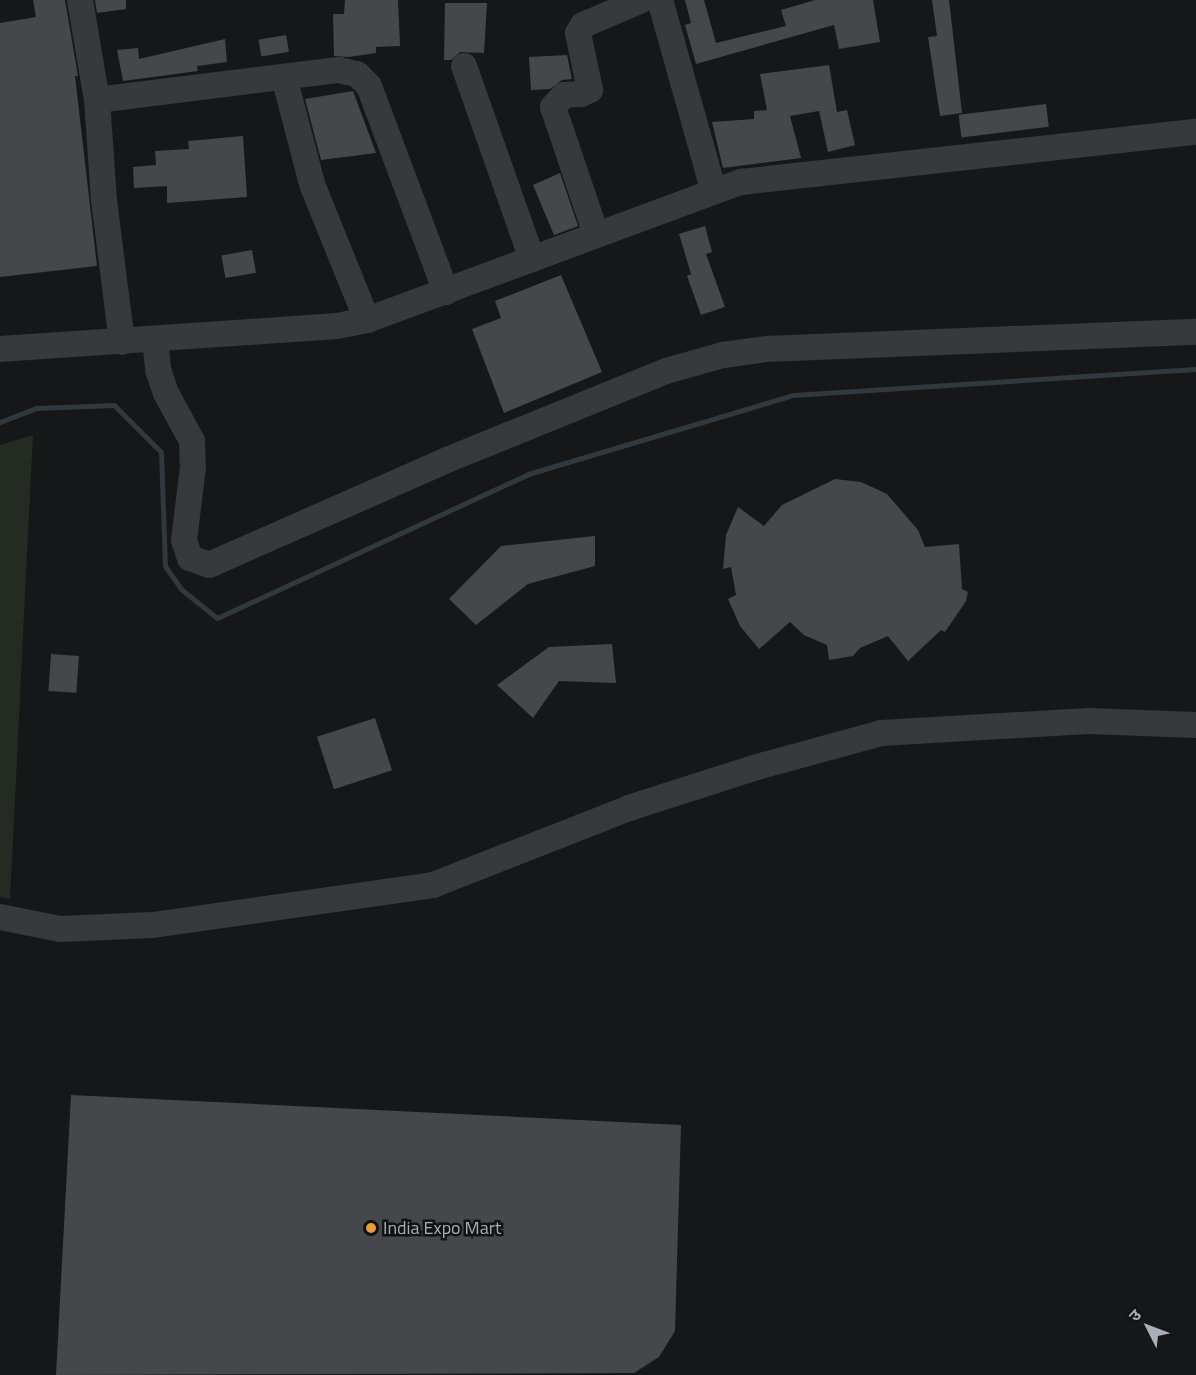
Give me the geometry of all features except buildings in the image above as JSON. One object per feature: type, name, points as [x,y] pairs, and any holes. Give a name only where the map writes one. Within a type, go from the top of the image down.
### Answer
[{"type":"street","points":[[80,0],[97,100],[104,200],[122,342]]},
{"type":"street","points":[[596,234],[553,107],[564,95],[581,94],[590,90],[578,33],[583,25],[642,0]]},
{"type":"street","points":[[660,0],[713,189]]},
{"type":"street","points":[[464,66],[532,259]]},
{"type":"street","points":[[97,100],[339,70],[357,74],[369,86],[446,291]]},
{"type":"street","points":[[284,76],[312,184],[367,320]]},
{"type":"street","points":[[0,349],[337,326],[367,320],[713,189],[764,177],[1196,132]]},
{"type":"street","points":[[155,339],[158,370],[166,393],[192,441],[193,467],[184,540],[190,558],[209,564],[666,371],[723,355],[766,349],[1196,332]]},
{"type":"street","points":[[0,917],[60,929],[153,925],[433,885],[629,808],[757,767],[881,733],[1089,721],[1196,725]]},
{"type":"shaded area","points":[[33,435],[10,899],[0,897],[0,445]]},
{"type":"waterway","points":[[0,422],[37,408],[114,405],[161,452],[165,566],[181,589],[217,618],[528,474],[793,395],[1196,369]]},
{"type":"place","name":"India Expo Mart","points":[[371,1228]]}]
